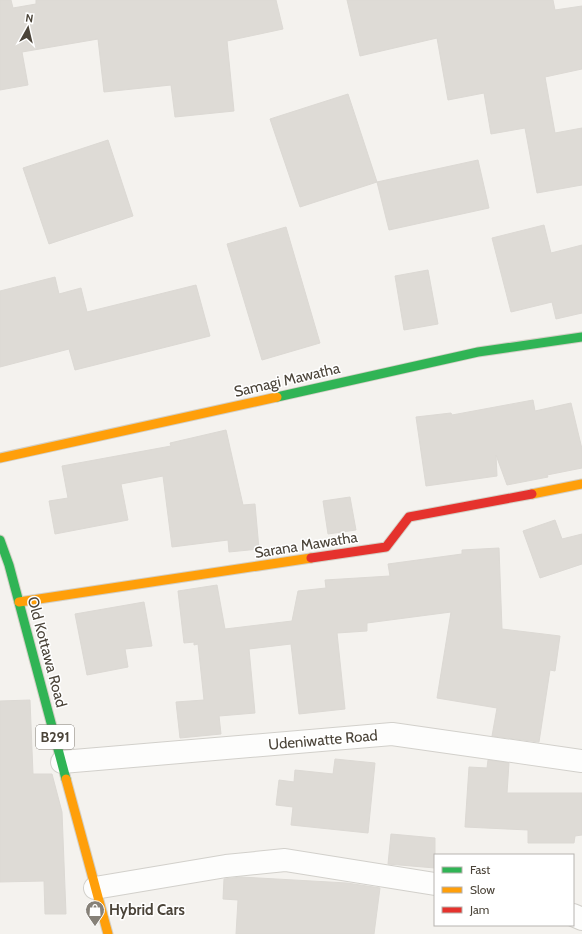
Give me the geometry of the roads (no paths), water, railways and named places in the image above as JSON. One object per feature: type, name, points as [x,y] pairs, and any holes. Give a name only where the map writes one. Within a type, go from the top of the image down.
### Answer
[{"type":"street","name":"Samagi Mawatha","points":[[0,458],[478,352],[582,336]]},
{"type":"street","name":"Sarana Mawatha","points":[[19,602],[386,547],[409,517],[582,484]]},
{"type":"street","name":"Old Kottawa Road","points":[[0,540],[5,566],[19,602],[108,934]]},
{"type":"street","name":"Udeniwatte Road","points":[[62,762],[392,734],[582,761]]},
{"type":"street","points":[[95,888],[226,866],[285,860],[434,884]]},
{"type":"place","name":"Hybrid Cars","points":[[95,927]]}]
